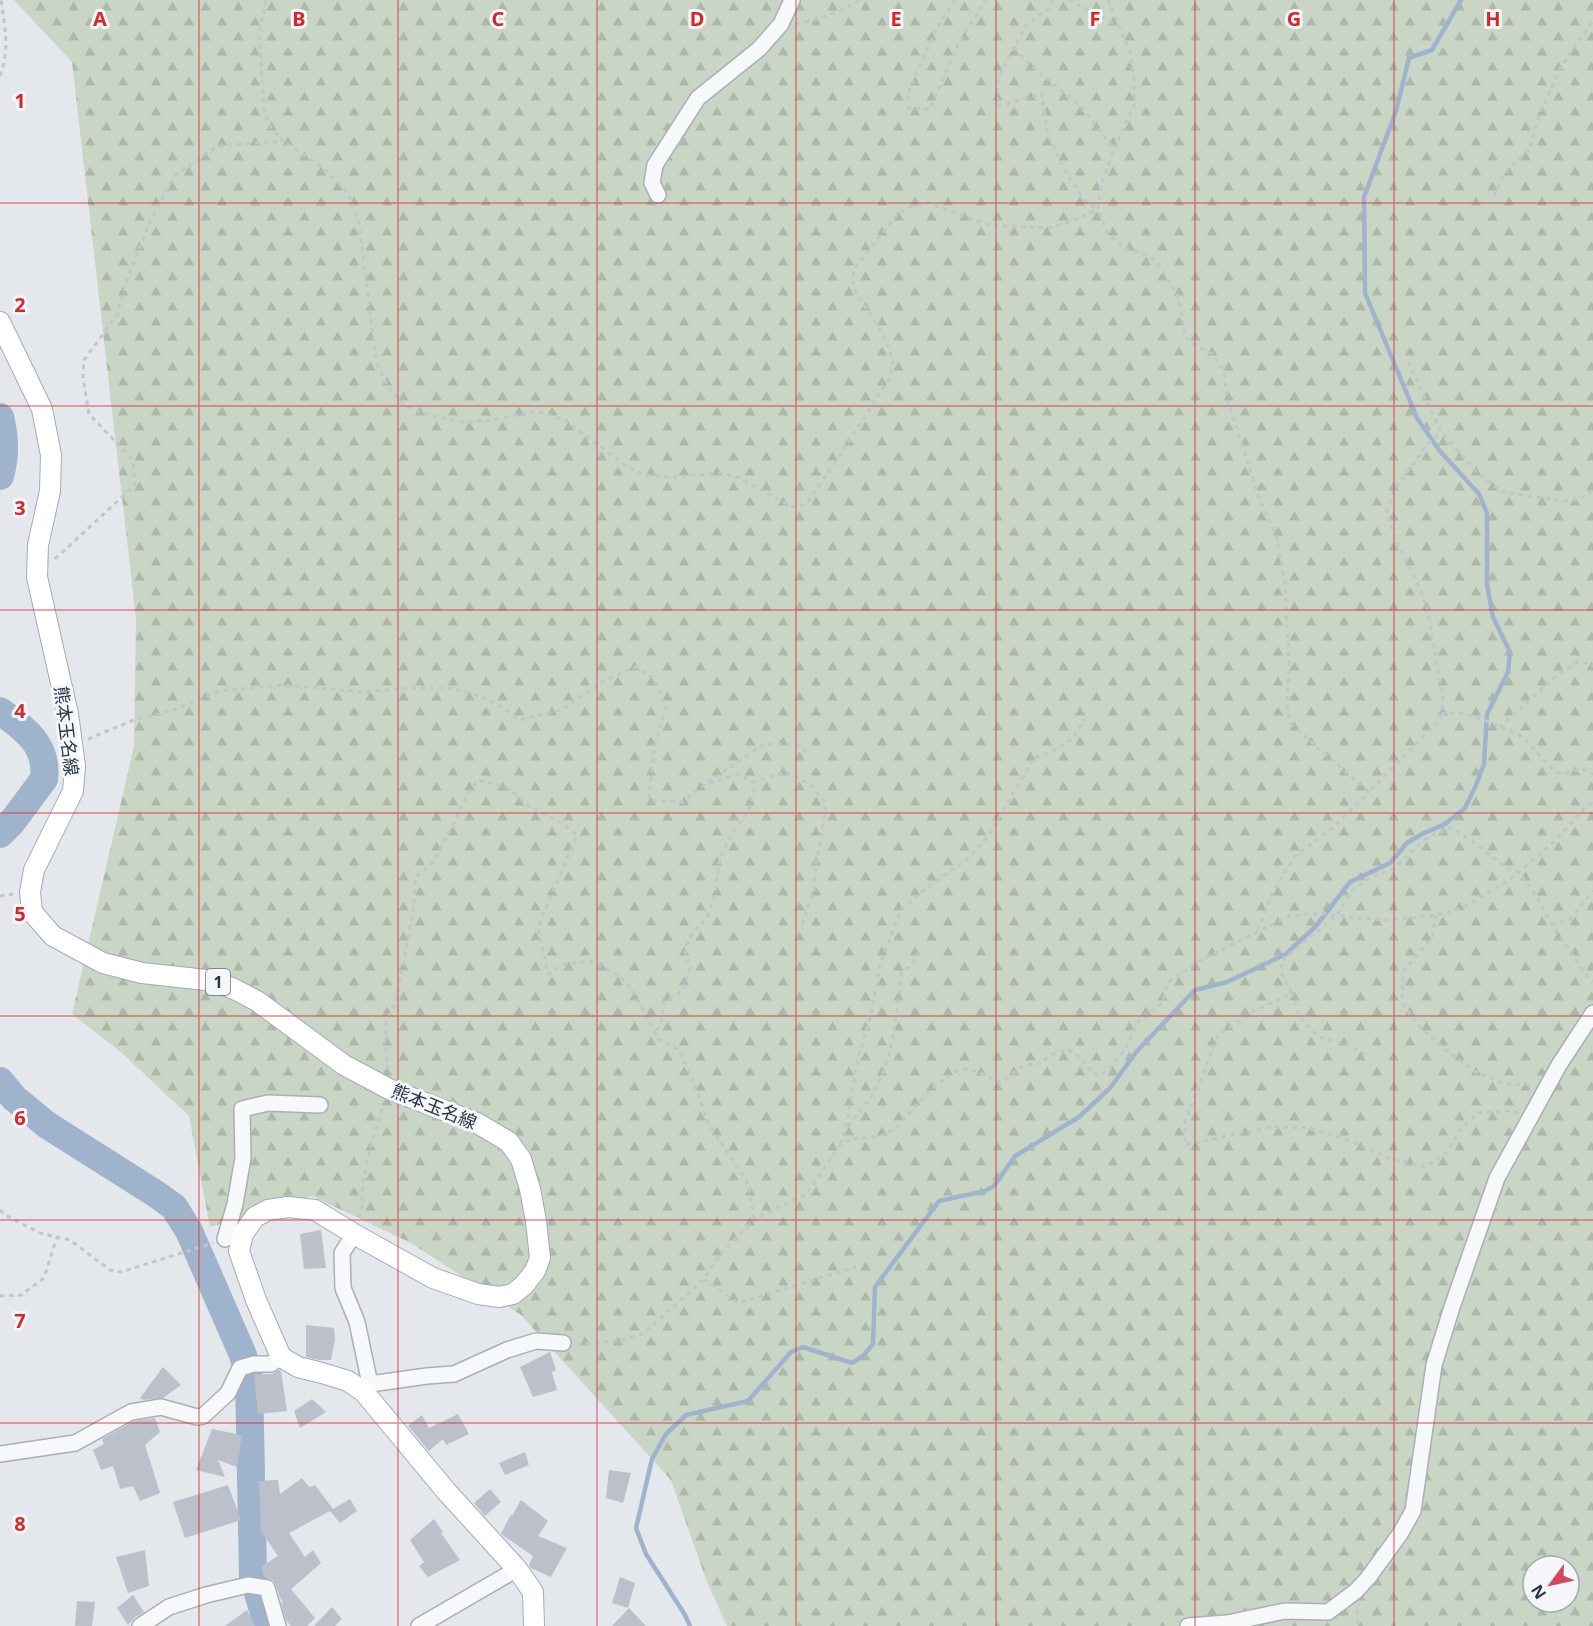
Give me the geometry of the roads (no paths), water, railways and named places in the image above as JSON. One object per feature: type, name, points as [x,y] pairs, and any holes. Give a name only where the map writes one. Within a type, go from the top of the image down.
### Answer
[{"type":"main road","name":"熊本玉名線","points":[[0,322],[42,409],[51,454],[50,491],[38,545],[37,577],[68,714],[75,765],[73,791],[34,870],[30,892],[32,912],[53,936],[103,963],[142,973],[215,981],[234,988],[257,1001],[344,1065],[389,1089],[477,1123],[509,1142],[521,1159],[530,1189],[540,1258],[535,1271],[524,1285],[513,1293],[499,1297],[478,1294],[433,1278],[315,1210],[288,1207],[268,1210],[255,1217],[243,1234],[240,1251],[246,1275],[281,1357]]},
{"type":"main road","points":[[281,1357],[298,1368],[322,1373],[367,1388],[439,1483],[518,1569],[533,1592],[534,1626]]},
{"type":"street","points":[[658,195],[652,183],[655,165],[698,98],[759,49],[781,24],[792,0]]},
{"type":"street","points":[[1188,1626],[1227,1623],[1285,1611],[1328,1612],[1356,1591],[1368,1578],[1400,1534],[1413,1511],[1434,1365],[1497,1178],[1559,1065],[1593,1013]]},
{"type":"street","points":[[225,1239],[235,1204],[243,1158],[242,1109],[268,1103],[320,1105]]},
{"type":"street","points":[[354,1234],[342,1253],[343,1288],[357,1322],[367,1388],[427,1376],[454,1374],[507,1350],[536,1341],[563,1343]]},
{"type":"street","points":[[0,1454],[75,1443],[131,1412],[161,1407],[197,1417],[203,1416],[228,1393],[247,1366],[271,1364],[281,1357]]},
{"type":"street","points":[[419,1626],[518,1569]]},
{"type":"street","points":[[140,1626],[169,1608],[206,1595],[254,1586],[267,1588],[278,1626]]},
{"type":"waterway","points":[[690,1626],[646,1554],[636,1528],[652,1459],[666,1434],[686,1415],[748,1401],[791,1352],[803,1347],[852,1363],[863,1356],[873,1344],[875,1287],[939,1201],[985,1191],[994,1186],[1015,1156],[1079,1117],[1110,1088],[1137,1051],[1195,990],[1227,982],[1286,954],[1316,926],[1350,882],[1390,863],[1407,843],[1445,824],[1465,808],[1476,785],[1484,764],[1487,714],[1508,672],[1510,652],[1493,617],[1487,584],[1487,513],[1479,494],[1439,450],[1417,418],[1365,293],[1364,197],[1396,111],[1409,58],[1432,50],[1461,0]]},
{"type":"waterway","points":[[0,417],[4,446],[0,476]]},
{"type":"waterway","points":[[0,711],[33,739],[44,767],[44,779],[12,822],[0,834]]},
{"type":"waterway","points":[[0,1081],[14,1098],[47,1125],[174,1207],[189,1231],[243,1355],[249,1376],[253,1577],[268,1626]]}]
